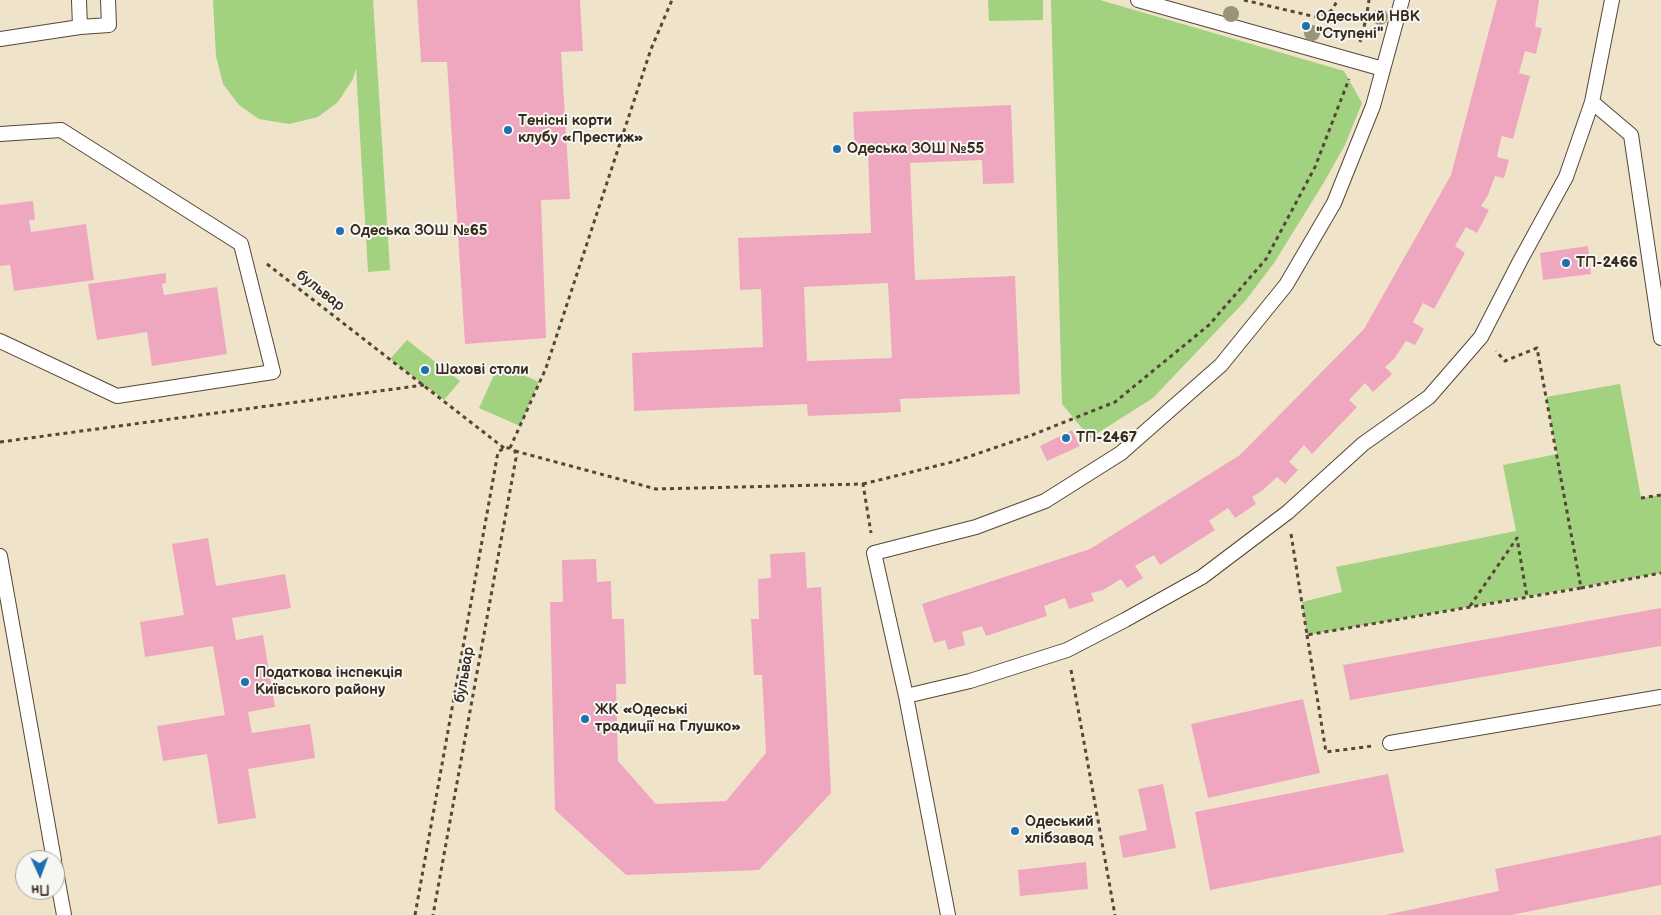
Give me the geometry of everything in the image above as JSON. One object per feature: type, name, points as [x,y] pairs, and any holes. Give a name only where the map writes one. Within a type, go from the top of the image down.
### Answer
[{"type":"lane","points":[[79,0],[80,27]]},
{"type":"lane","points":[[0,39],[80,27],[109,25],[108,0]]},
{"type":"lane","points":[[1138,0],[1383,69]]},
{"type":"lane","points":[[948,915],[906,696],[874,553],[976,527],[1045,501],[1121,453],[1221,365],[1286,285],[1334,203],[1373,106],[1402,0]]},
{"type":"lane","points":[[906,696],[970,681],[1067,650],[1202,577],[1288,512],[1363,444],[1429,397],[1481,337],[1566,178],[1592,102],[1612,0]]},
{"type":"lane","points":[[1592,102],[1631,135],[1661,338]]},
{"type":"lane","points":[[0,134],[60,130],[241,244],[274,372],[117,396],[0,341]]},
{"type":"lane","points":[[0,556],[52,850]]},
{"type":"lane","points":[[1390,743],[1661,697]]},
{"type":"lane","points":[[61,900],[64,915]]},
{"type":"path","points":[[510,448],[546,368],[651,49],[672,0]]},
{"type":"path","points":[[1244,0],[1316,16],[1331,11],[1338,0]]},
{"type":"path","points":[[504,448],[510,448],[514,451],[656,489],[863,484],[956,461],[1032,435],[1115,402],[1209,325],[1266,259],[1315,167],[1355,62],[1369,0]]},
{"type":"path","name":"бульвар","points":[[241,244],[504,448],[498,452],[415,915]]},
{"type":"path","points":[[1481,337],[1505,360],[1537,348],[1581,588]]},
{"type":"path","points":[[0,442],[424,385]]},
{"type":"path","name":"бульвар","points":[[433,915],[516,458],[514,451]]},
{"type":"path","points":[[863,484],[874,553]]},
{"type":"path","points":[[1641,498],[1661,495]]},
{"type":"path","points":[[1288,512],[1326,752],[1390,743]]},
{"type":"path","points":[[1470,607],[1517,538],[1527,597]]},
{"type":"path","points":[[1308,635],[1661,573]]},
{"type":"path","points":[[1067,650],[1115,915]]},
{"type":"green space","points":[[213,0],[373,0],[390,270],[368,272],[356,68],[353,79],[338,102],[318,117],[289,124],[259,119],[239,105],[223,84],[216,56]]},
{"type":"green space","points":[[988,0],[1043,0],[1043,20],[989,21]]},
{"type":"green space","points":[[1051,0],[1100,0],[1344,71],[1362,103],[1345,145],[1323,184],[1274,263],[1246,300],[1153,398],[1090,438],[1062,404]]},
{"type":"green space","name":"Шахові столи","points":[[407,340],[460,381],[444,400],[390,359]]},
{"type":"green space","points":[[499,364],[539,382],[520,426],[479,408]]},
{"type":"green space","points":[[1620,384],[1641,498],[1661,495],[1661,573],[1307,635],[1302,602],[1342,592],[1336,567],[1516,531],[1503,465],[1557,454],[1546,397]]},
{"type":"building","name":"Тенісні корти клубу «Престиж»","points":[[417,0],[580,0],[583,51],[561,52],[570,199],[541,200],[546,338],[465,344],[447,62],[421,62]]},
{"type":"building","points":[[1497,0],[1539,0],[1535,27],[1542,28],[1536,54],[1525,51],[1519,73],[1530,76],[1513,139],[1502,136],[1499,147],[1497,157],[1509,160],[1504,178],[1495,176],[1488,195],[1481,206],[1489,210],[1477,233],[1466,227],[1455,246],[1465,253],[1434,309],[1423,303],[1413,322],[1424,329],[1415,345],[1406,341],[1394,359],[1385,367],[1392,374],[1373,392],[1365,383],[1349,400],[1357,407],[1312,454],[1304,445],[1289,462],[1298,470],[1285,484],[1277,477],[1252,497],[1256,504],[1235,518],[1228,508],[1209,521],[1215,530],[1160,565],[1154,555],[1135,566],[1143,578],[1127,588],[1121,579],[1103,590],[1091,593],[1094,601],[1069,609],[1065,598],[1044,606],[1047,616],[986,636],[982,626],[962,632],[965,645],[948,650],[945,640],[934,643],[922,604],[1090,549],[1240,455],[1364,329],[1451,175]]},
{"type":"building","points":[[1011,105],[1014,183],[983,184],[982,160],[910,163],[915,280],[1015,276],[1020,394],[900,399],[901,412],[808,416],[807,404],[634,411],[632,353],[763,347],[761,289],[740,290],[738,238],[871,233],[868,151],[855,152],[853,112]],"holes":[[[888,283],[892,358],[807,361],[804,287]]]},
{"type":"building","points":[[33,201],[35,220],[29,220],[31,232],[86,224],[94,280],[14,291],[10,265],[0,266],[0,205]]},
{"type":"building","name":"ТП-2466","points":[[1588,246],[1591,274],[1543,280],[1540,253]]},
{"type":"building","points":[[166,273],[166,283],[162,284],[164,295],[217,287],[227,354],[152,366],[147,332],[97,340],[88,284]]},
{"type":"building","name":"ТП-2467","points":[[1072,430],[1080,446],[1047,461],[1040,446]]},
{"type":"building","name":"Податкова інспекція Київського району","points":[[208,538],[216,586],[285,574],[291,608],[232,618],[236,640],[263,635],[275,707],[248,712],[252,733],[310,724],[315,758],[248,769],[256,818],[218,824],[207,754],[163,761],[157,726],[225,715],[213,646],[145,657],[140,622],[184,615],[172,544]]},
{"type":"building","name":"ЖК «Одеські традиції на Глушко»","points":[[805,552],[807,588],[821,587],[831,793],[759,870],[626,875],[555,810],[550,602],[563,602],[562,560],[596,559],[597,582],[611,581],[612,619],[624,619],[626,684],[616,684],[618,761],[656,804],[726,801],[766,753],[762,675],[754,675],[751,619],[759,619],[758,579],[771,578],[770,554]]},
{"type":"building","points":[[1661,608],[1661,646],[1350,700],[1343,665]]},
{"type":"building","points":[[1303,699],[1320,773],[1208,798],[1191,724]]},
{"type":"building","points":[[1388,774],[1404,852],[1210,890],[1195,812]]},
{"type":"building","points":[[1163,784],[1176,848],[1123,858],[1119,836],[1147,830],[1138,789]]},
{"type":"building","points":[[1661,835],[1661,885],[1511,915],[1385,915],[1499,891],[1495,869]]},
{"type":"building","points":[[1086,862],[1088,889],[1020,896],[1018,870]]},
{"type":"place","name":"Одеський НВК \"Ступені\"","points":[[1306,26]]},
{"type":"place","name":"Тенісні корти клубу «Престиж»","points":[[508,130]]},
{"type":"place","name":"Одеська ЗОШ №55","points":[[837,149]]},
{"type":"place","name":"Одеська ЗОШ №65","points":[[340,231]]},
{"type":"place","name":"ТП-2466","points":[[1566,263]]},
{"type":"place","name":"Шахові столи","points":[[425,370]]},
{"type":"place","name":"ТП-2467","points":[[1066,438]]},
{"type":"place","name":"Податкова інспекція Київського району","points":[[245,682]]},
{"type":"place","name":"ЖК «Одеські традиції на Глушко»","points":[[585,719]]},
{"type":"place","name":"Одеський хлібзавод","points":[[1015,831]]}]
